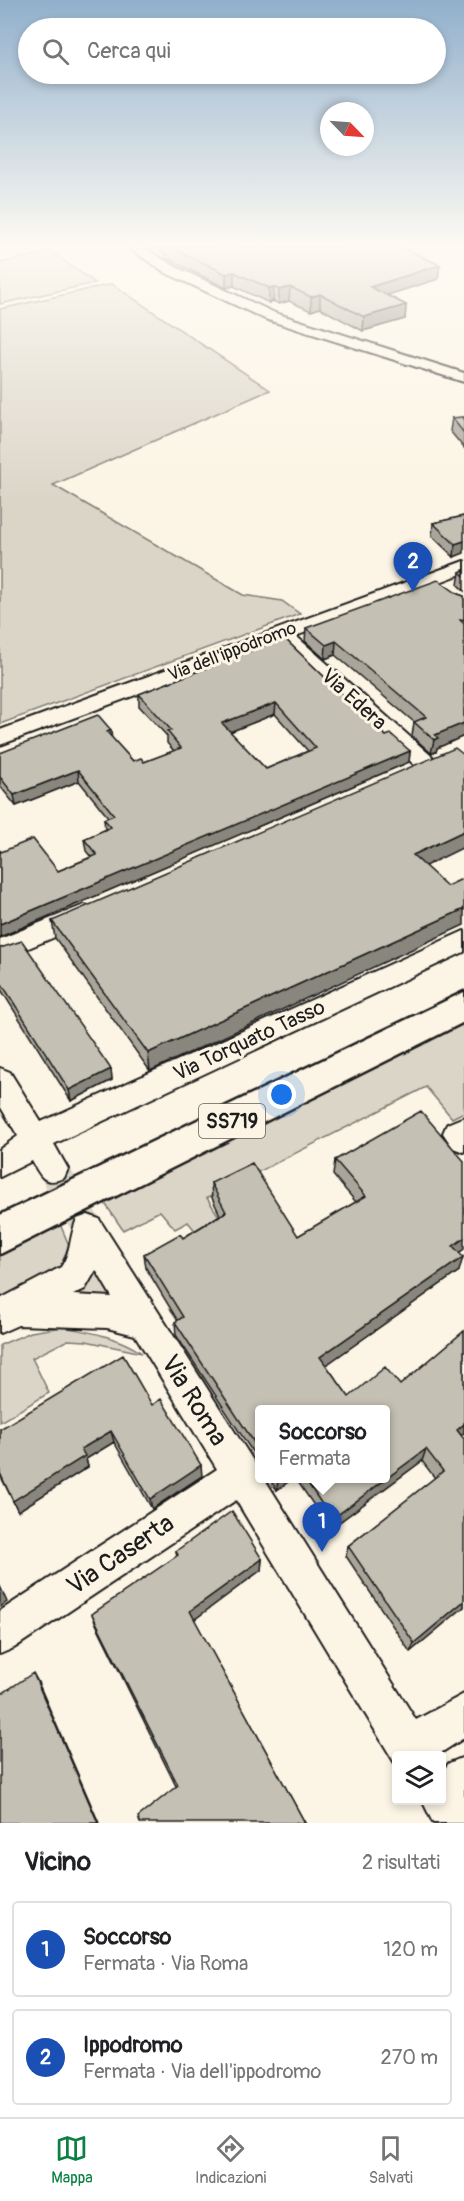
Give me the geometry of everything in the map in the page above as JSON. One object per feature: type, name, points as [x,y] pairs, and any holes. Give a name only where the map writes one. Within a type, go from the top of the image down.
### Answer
[{"type":"highway","name":"SS719","points":[[0,1235],[464,1006]]},
{"type":"street","points":[[317,331],[464,378]]},
{"type":"street","name":"Via dell'ippodromo","points":[[0,738],[464,567]]},
{"type":"street","points":[[432,577],[450,591]]},
{"type":"street","name":"Via Edera","points":[[281,633],[427,766]]},
{"type":"street","points":[[0,950],[110,903]]},
{"type":"street","name":"Via Torquato Tasso","points":[[0,1164],[20,1153],[35,1139],[464,941]]},
{"type":"street","points":[[0,1080],[53,1169]]},
{"type":"street","name":"Via Roma","points":[[9,1313],[73,1278],[82,1265],[88,1228],[412,1751]]},
{"type":"street","points":[[9,1313],[107,1312],[146,1321]]},
{"type":"street","name":"Via Caserta","points":[[0,1634],[241,1475]]},
{"type":"street","points":[[412,1751],[464,1715]]},
{"type":"shaded area","points":[[0,331],[182,331],[270,390],[53,485],[243,595],[282,601],[300,614],[0,724]]},
{"type":"shaded area","points":[[464,1022],[464,1112],[452,1118],[426,1087],[207,1198],[224,1224],[201,1238],[188,1222],[175,1229],[160,1211],[123,1230],[104,1202]]},
{"type":"shaded area","points":[[60,1224],[71,1250],[61,1273],[0,1302],[0,1253]]},
{"type":"shaded area","points":[[99,1259],[125,1307],[56,1302],[89,1281]]},
{"type":"shaded area","points":[[62,1327],[113,1339],[142,1353],[86,1341],[68,1340],[32,1358],[49,1393],[0,1422],[0,1345],[31,1332]]},
{"type":"building","points":[[464,417],[464,433],[452,418]]},
{"type":"building","points":[[464,516],[464,541],[455,544],[433,523]]},
{"type":"building","points":[[438,580],[464,596],[464,619],[460,620],[464,624],[464,723],[435,735],[438,738],[434,740],[414,722],[426,717],[336,641],[326,645],[306,628]]},
{"type":"building","points":[[284,638],[386,736],[391,734],[410,751],[0,924],[0,850],[1,852],[33,839],[58,871],[97,855],[84,839],[111,827],[104,819],[114,815],[78,770],[14,795],[0,777],[0,753],[98,715],[111,730],[107,732],[133,761],[141,758],[144,762],[181,748],[167,731],[171,730],[139,694]],"holes":[[[276,703],[316,748],[266,769],[222,723]]]},
{"type":"building","points":[[455,748],[464,755],[464,831],[413,855],[447,886],[464,878],[464,909],[148,1053],[52,921]]},
{"type":"building","points":[[22,941],[111,1069],[69,1090],[0,981],[0,948]]},
{"type":"building","points":[[421,1111],[464,1161],[464,1238],[453,1246],[463,1257],[320,1357],[349,1397],[385,1367],[400,1385],[464,1331],[464,1424],[457,1430],[464,1439],[464,1601],[414,1643],[348,1546],[443,1471],[426,1449],[390,1476],[390,1405],[255,1405],[255,1444],[175,1322],[183,1317],[144,1254],[180,1234],[183,1238],[226,1212],[211,1183],[252,1163],[298,1236],[366,1196],[335,1160]]},
{"type":"building","points":[[123,1355],[152,1405],[161,1399],[201,1465],[150,1499],[111,1431],[81,1449],[85,1456],[13,1501],[0,1473],[0,1429]]},
{"type":"building","points":[[308,1483],[380,1483],[332,1519]]},
{"type":"building","points":[[232,1511],[262,1559],[190,1611],[305,1823],[140,1823],[138,1817],[178,1785],[92,1614],[178,1555],[176,1551]]},
{"type":"building","points":[[33,1673],[98,1823],[0,1823],[0,1695]]},
{"type":"tunnel","points":[[53,1169],[88,1229]]},
{"type":"place","name":"Ippodromo","points":[[413,592]]},
{"type":"place","name":"Soccorso","points":[[322,1552]]}]
